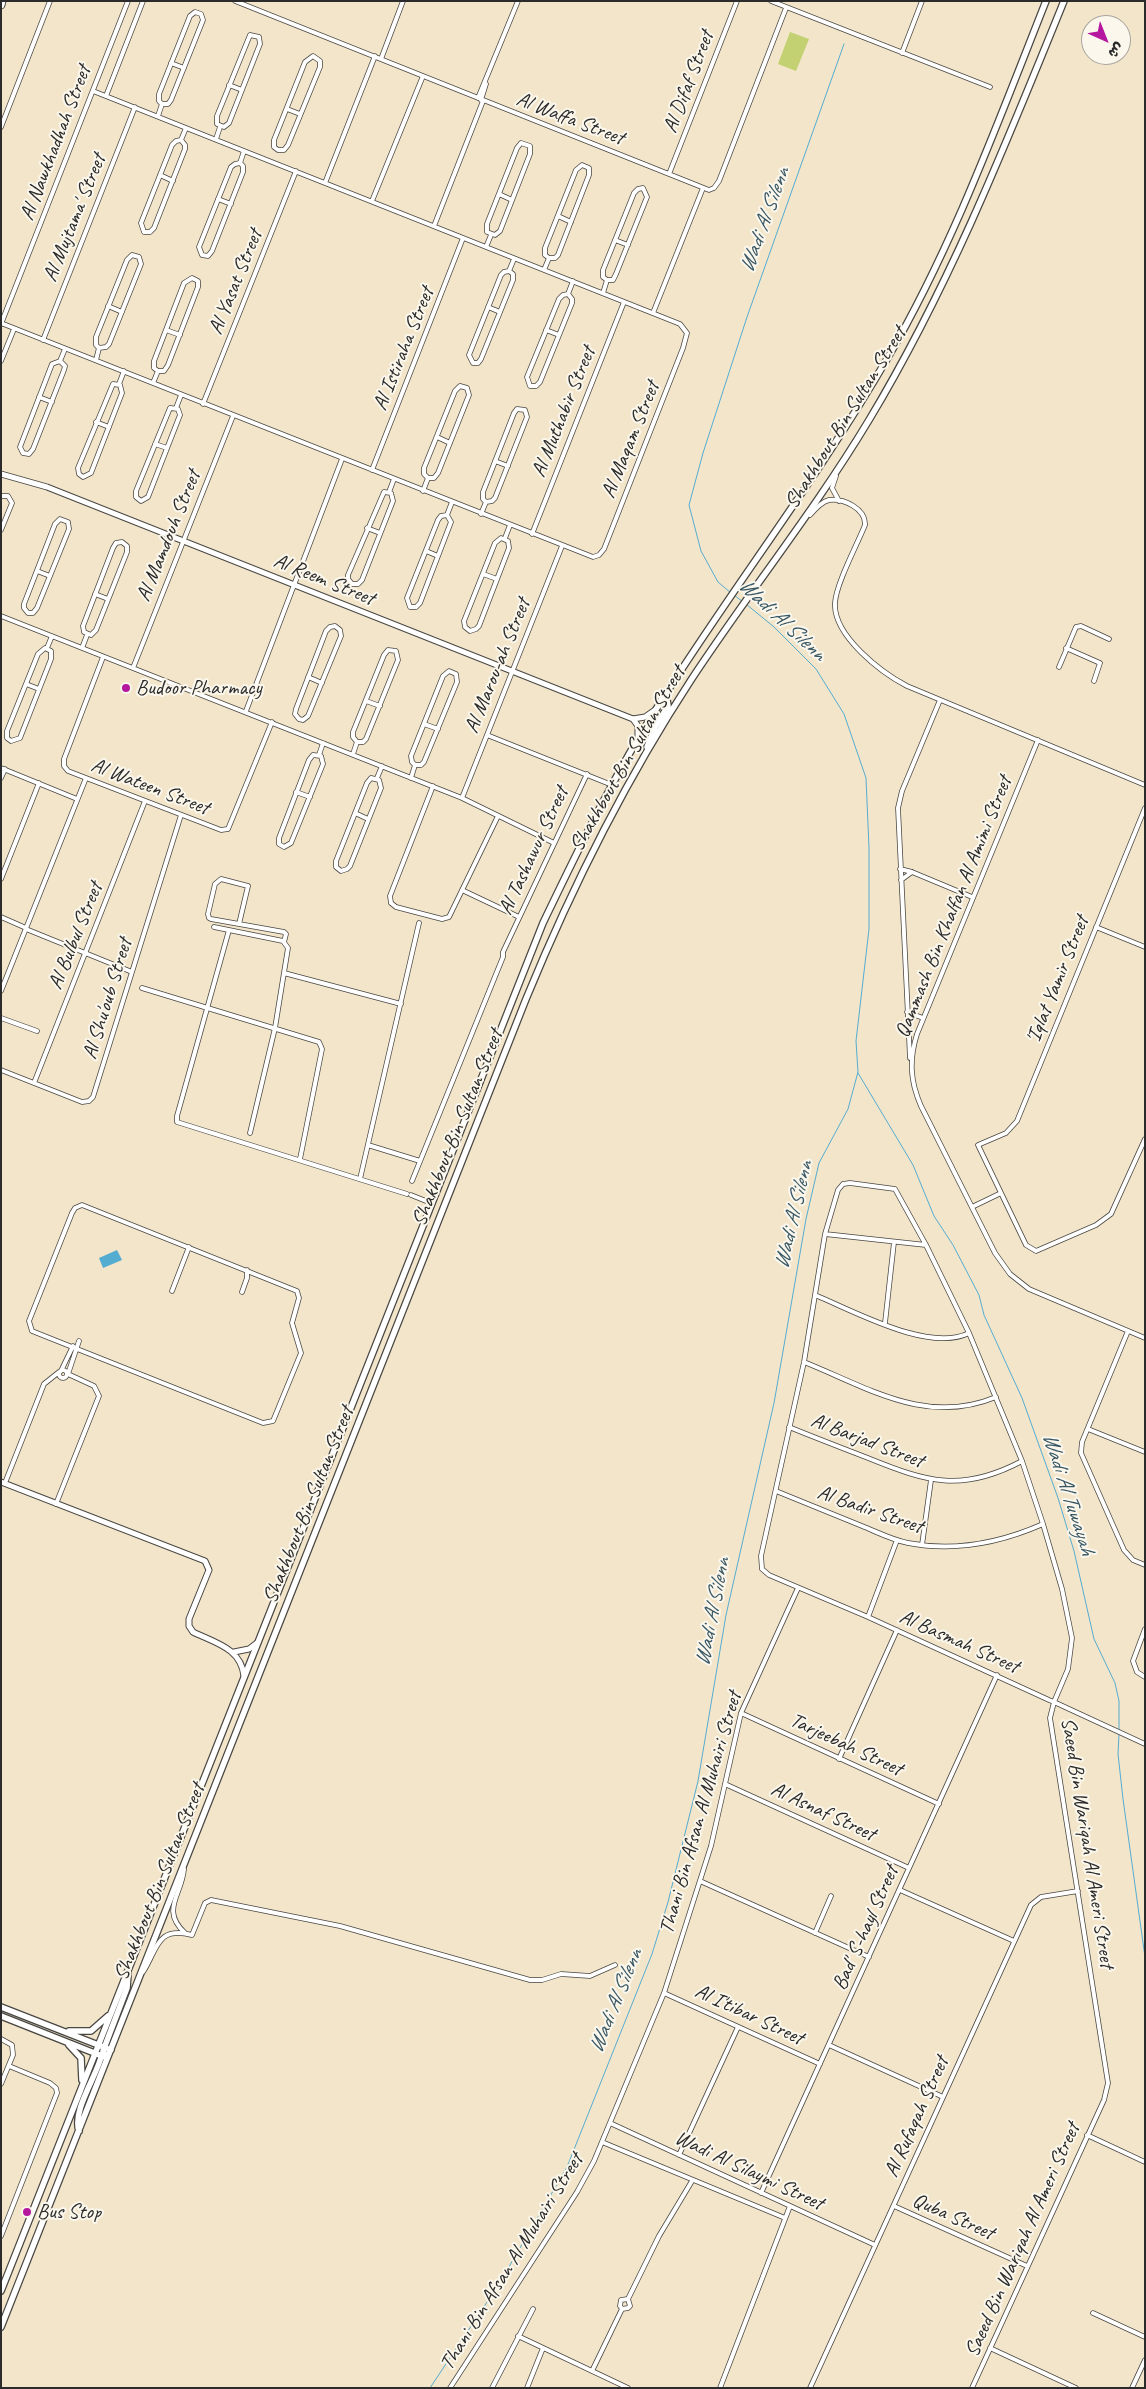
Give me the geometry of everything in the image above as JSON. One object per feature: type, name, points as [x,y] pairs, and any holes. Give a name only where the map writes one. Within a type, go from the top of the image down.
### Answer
[{"type":"main road","name":"Shakhbout Bin Sultan Street","points":[[1,2327],[78,2131],[102,2056],[101,2047],[111,2012],[543,922],[612,784],[636,742],[713,624],[840,438],[888,357],[920,298],[973,182],[1046,1]]},
{"type":"main road","name":"Shakhbout Bin Sultan Street","points":[[1,2291],[81,2091],[102,2056],[111,2050],[545,954],[590,856],[645,754],[760,578],[801,523],[841,464],[896,374],[932,308],[985,194],[1064,1]]},
{"type":"main road","points":[[645,754],[651,733],[668,706],[667,700],[660,703]]},
{"type":"main road","points":[[1,2016],[102,2056],[104,2054],[101,2047],[127,1988],[128,1971]]},
{"type":"main road","points":[[1,2006],[111,2050]]},
{"type":"main road","points":[[62,2030],[92,2031],[111,2012]]},
{"type":"main road","points":[[54,2036],[80,2044],[83,2043],[82,2039]]},
{"type":"main road","points":[[54,2036],[71,2046],[82,2058],[81,2091]]},
{"type":"street","points":[[1,126],[50,1]]},
{"type":"street","name":"Al Nawkhadhah Street","points":[[1,324],[128,1]]},
{"type":"street","name":"Al Nawkhadhah Street","points":[[106,96],[143,1]]},
{"type":"street","name":"Al Waffa Street","points":[[235,1],[703,188]]},
{"type":"street","points":[[381,59],[403,1]]},
{"type":"street","points":[[434,226],[487,79],[518,1]]},
{"type":"street","name":"Al Difaf Street","points":[[669,174],[737,1]]},
{"type":"street","points":[[770,1],[990,87]]},
{"type":"street","points":[[902,53],[922,1]]},
{"type":"street","points":[[653,313],[703,188],[712,189],[719,181],[786,8]]},
{"type":"street","points":[[194,12],[200,12],[203,20],[171,100],[168,104],[162,104],[158,99],[158,94],[190,15],[194,12]]},
{"type":"street","points":[[216,139],[220,127],[216,119],[229,85],[248,38],[256,35],[260,38],[260,44],[242,90],[229,123],[224,128],[220,127]]},
{"type":"street","points":[[325,182],[375,56]]},
{"type":"street","points":[[309,57],[319,59],[320,65],[287,147],[282,151],[274,147],[274,140],[287,109],[305,62],[309,57]]},
{"type":"street","points":[[171,63],[184,68]]},
{"type":"street","points":[[372,201],[423,76]]},
{"type":"street","points":[[229,85],[242,90]]},
{"type":"street","name":"Al Maqam Street","points":[[1,324],[124,371],[590,557],[598,556],[602,551],[676,366],[687,338],[686,330],[682,325],[93,91]]},
{"type":"street","points":[[158,116],[162,104]]},
{"type":"street","name":"Al Mujtama' Street","points":[[43,340],[134,107]]},
{"type":"street","points":[[287,109],[300,114]]},
{"type":"street","points":[[181,140],[186,128]]},
{"type":"street","points":[[176,140],[181,140],[186,147],[154,228],[150,232],[144,232],[141,223],[172,145],[176,140]]},
{"type":"street","points":[[527,143],[531,152],[499,233],[491,235],[487,232],[487,224],[517,148],[521,144],[527,143]]},
{"type":"street","points":[[274,162],[278,150]]},
{"type":"street","points":[[240,163],[231,167],[199,247],[202,255],[208,256],[211,253],[231,204],[244,170],[240,163],[244,151]]},
{"type":"street","points":[[544,270],[548,258],[544,250],[577,168],[586,166],[590,174],[557,256],[548,258]]},
{"type":"street","name":"Al Yasat Street","points":[[203,404],[296,171]]},
{"type":"street","points":[[160,176],[173,180]]},
{"type":"street","points":[[643,188],[647,197],[615,277],[613,280],[607,280],[603,275],[603,270],[634,194],[638,189],[643,188]]},
{"type":"street","points":[[499,194],[512,200]]},
{"type":"street","points":[[218,199],[231,204]]},
{"type":"street","points":[[558,216],[571,222]]},
{"type":"street","points":[[486,248],[491,235]]},
{"type":"street","name":"Al Istiraha Street","points":[[372,470],[464,238]]},
{"type":"street","points":[[615,240],[628,245]]},
{"type":"street","points":[[135,255],[140,258],[141,264],[108,346],[100,348],[95,342],[96,337],[127,258],[135,255]]},
{"type":"street","points":[[510,271],[514,259]]},
{"type":"street","points":[[510,271],[514,276],[513,280],[481,359],[478,363],[473,363],[469,355],[500,275],[510,271]]},
{"type":"street","points":[[188,279],[195,279],[198,287],[167,367],[162,372],[154,368],[154,361],[166,330],[184,283],[188,279]]},
{"type":"street","points":[[603,293],[607,280]]},
{"type":"street","points":[[568,294],[572,301],[540,382],[536,386],[530,386],[527,377],[546,330],[560,297],[568,294],[573,281]]},
{"type":"street","name":"Al Muthabir Street","points":[[532,534],[624,302]]},
{"type":"street","points":[[108,306],[122,312]]},
{"type":"street","points":[[488,307],[500,312]]},
{"type":"street","points":[[1,361],[14,329]]},
{"type":"street","points":[[166,330],[180,335]]},
{"type":"street","points":[[546,330],[559,335]]},
{"type":"street","points":[[96,360],[100,348]]},
{"type":"street","points":[[60,361],[65,368],[52,402],[33,450],[29,454],[24,453],[21,451],[20,445],[52,364],[60,361],[65,349]]},
{"type":"street","points":[[119,384],[124,371]]},
{"type":"street","points":[[153,383],[158,371]]},
{"type":"street","points":[[119,384],[123,391],[90,474],[81,476],[78,474],[78,468],[110,387],[119,384]]},
{"type":"street","points":[[423,491],[428,478],[424,470],[436,437],[456,390],[464,386],[468,390],[469,395],[437,474],[434,478],[428,478]]},
{"type":"street","points":[[176,408],[181,395]]},
{"type":"street","points":[[39,397],[52,402]]},
{"type":"street","points":[[176,408],[180,415],[148,497],[141,501],[136,497],[135,493],[168,410],[176,408]]},
{"type":"street","points":[[481,514],[486,502],[482,494],[495,460],[515,412],[523,409],[526,411],[527,417],[508,466],[494,500],[486,502]]},
{"type":"street","name":"Al Mamdouh Street","points":[[133,668],[233,416]]},
{"type":"street","points":[[96,422],[109,427]]},
{"type":"street","points":[[436,437],[450,443]]},
{"type":"street","points":[[154,444],[167,448]]},
{"type":"street","points":[[246,711],[292,585],[342,459]]},
{"type":"street","points":[[495,460],[508,466]]},
{"type":"street","points":[[839,501],[832,488],[841,464]]},
{"type":"street","name":"Al Reem Street","points":[[1,474],[42,486],[633,719]]},
{"type":"street","points":[[389,492],[394,479]]},
{"type":"street","points":[[389,492],[394,499],[361,582],[356,585],[352,584],[348,579],[348,575],[381,494],[389,492]]},
{"type":"street","points":[[1,496],[8,496],[12,503],[1,530]]},
{"type":"street","points":[[801,523],[824,502],[839,501],[860,510],[865,522],[836,597],[835,608],[837,619],[855,646],[877,668],[907,686],[1145,785]]},
{"type":"street","points":[[447,515],[451,522],[419,605],[412,608],[408,604],[407,598],[439,518],[447,515],[452,502]]},
{"type":"street","points":[[60,519],[65,519],[68,522],[69,529],[37,608],[33,613],[28,613],[25,610],[24,604],[55,524],[60,519]]},
{"type":"street","points":[[505,538],[510,525]]},
{"type":"street","points":[[367,528],[380,533]]},
{"type":"street","points":[[505,538],[510,545],[478,628],[472,631],[468,630],[465,627],[464,621],[496,541],[505,538]]},
{"type":"street","points":[[82,648],[87,635],[94,632],[127,552],[127,546],[122,542],[118,542],[114,546],[95,594],[83,626],[84,632],[87,635]]},
{"type":"street","name":"Al Marou-ah Street","points":[[462,798],[562,546]]},
{"type":"street","points":[[426,551],[438,556]]},
{"type":"street","points":[[37,571],[50,576]]},
{"type":"street","points":[[483,574],[497,579]]},
{"type":"street","points":[[95,594],[108,599]]},
{"type":"street","points":[[24,624],[28,613]]},
{"type":"street","points":[[1,616],[433,786],[462,798],[554,843]]},
{"type":"street","points":[[294,731],[299,719],[295,711],[308,677],[327,630],[336,626],[340,630],[340,636],[322,683],[307,718],[299,719]]},
{"type":"street","points":[[1059,666],[1074,630],[1078,626],[1109,639]]},
{"type":"street","points":[[48,648],[52,655],[20,738],[11,741],[6,733],[39,652],[48,648],[52,636]]},
{"type":"street","points":[[1066,648],[1100,663],[1094,681]]},
{"type":"street","points":[[353,754],[357,742],[353,735],[384,653],[388,650],[394,650],[398,654],[398,660],[380,706],[366,739],[357,742]]},
{"type":"street","name":"Al Wateen Street","points":[[103,657],[63,762],[66,769],[181,815],[221,830],[228,829],[272,722]]},
{"type":"street","points":[[411,778],[415,766],[411,758],[424,724],[444,674],[449,671],[453,672],[456,674],[457,680],[438,729],[424,762],[421,765],[415,766]]},
{"type":"street","points":[[308,677],[322,683]]},
{"type":"street","points":[[26,684],[39,689]]},
{"type":"street","points":[[911,1065],[898,804],[940,700]]},
{"type":"street","points":[[366,701],[380,706]]},
{"type":"street","points":[[636,742],[639,732],[633,719],[649,715],[660,703]]},
{"type":"street","points":[[424,724],[438,729]]},
{"type":"street","points":[[487,735],[612,784]]},
{"type":"street","name":"Qammash Bin Khalfan Al Amimi Street","points":[[1038,740],[923,1018],[913,1045],[912,1080],[917,1097],[1000,1261],[1016,1280],[1036,1292],[1145,1338]]},
{"type":"street","points":[[319,755],[310,758],[296,792],[279,838],[278,842],[282,847],[290,845],[310,798],[323,762],[319,755],[323,742]]},
{"type":"street","points":[[377,778],[368,781],[336,861],[336,867],[339,870],[343,871],[349,868],[381,786],[377,778],[382,766]]},
{"type":"street","points":[[1,778],[3,769],[78,799]]},
{"type":"street","name":"Al Tashawur Street","points":[[412,1181],[504,957],[503,952],[507,942],[587,774]]},
{"type":"street","points":[[1,991],[86,778]]},
{"type":"street","points":[[1,879],[39,783]]},
{"type":"street","points":[[433,786],[390,896],[396,907],[444,919],[450,915],[498,816]]},
{"type":"street","points":[[296,792],[310,798]]},
{"type":"street","name":"Al Bulbul Street","points":[[34,1083],[145,801]]},
{"type":"street","name":"'Iqlat Yamir Street","points":[[1001,1193],[978,1146],[1006,1133],[1016,1121],[1145,808]]},
{"type":"street","points":[[355,813],[368,818]]},
{"type":"street","name":"Al Shu'oub Street","points":[[1,1070],[82,1102],[92,1099],[181,815]]},
{"type":"street","points":[[900,869],[912,872],[972,898]]},
{"type":"street","points":[[901,880],[912,872]]},
{"type":"street","points":[[239,924],[248,886],[221,879],[215,884],[208,916],[211,919],[239,924],[285,932],[284,942],[288,948],[275,1028],[250,1133]]},
{"type":"street","points":[[462,890],[519,917]]},
{"type":"street","points":[[1,917],[132,972]]},
{"type":"street","points":[[360,1179],[420,923]]},
{"type":"street","points":[[1096,927],[1145,947]]},
{"type":"street","points":[[214,928],[284,942]]},
{"type":"street","points":[[229,930],[177,1116],[177,1122],[300,1159],[409,1194],[431,1203]]},
{"type":"street","points":[[284,973],[401,1004]]},
{"type":"street","points":[[142,988],[318,1040],[322,1047],[300,1159]]},
{"type":"street","points":[[907,1012],[923,1018]]},
{"type":"street","points":[[1,1018],[37,1031]]},
{"type":"street","points":[[972,1206],[1001,1193],[1028,1247],[1036,1251],[1043,1250],[1096,1226],[1112,1214],[1145,1139]]},
{"type":"street","points":[[368,1145],[420,1162]]},
{"type":"street","name":"Saeed Bin Wariqah Al Ameri Street","points":[[762,1569],[761,1556],[804,1362],[825,1234],[838,1190],[843,1184],[888,1187],[898,1192],[969,1333],[1022,1461],[1062,1589],[1072,1638],[1068,1670],[1050,1712],[1050,1724],[1108,2075],[1107,2092],[972,2388]]},
{"type":"street","points":[[82,1205],[247,1270],[294,1289],[299,1295],[292,1319],[300,1346],[300,1356],[275,1419],[271,1422],[263,1423],[34,1332],[29,1324],[75,1208],[82,1205]]},
{"type":"street","points":[[825,1234],[926,1245]]},
{"type":"street","points":[[885,1324],[894,1242]]},
{"type":"street","points":[[172,1291],[189,1247]]},
{"type":"street","points":[[242,1292],[247,1278],[247,1270]]},
{"type":"street","points":[[816,1295],[912,1334],[935,1339],[953,1339],[969,1333]]},
{"type":"street","points":[[1128,1331],[1081,1446],[1082,1460],[1126,1553],[1133,1560],[1145,1565]]},
{"type":"street","points":[[60,1373],[78,1340]]},
{"type":"street","points":[[67,1375],[74,1348]]},
{"type":"street","points":[[804,1362],[900,1400],[927,1408],[956,1408],[996,1397]]},
{"type":"street","points":[[67,1375],[65,1370],[51,1378],[43,1387],[3,1483],[205,1561],[209,1570],[189,1619],[189,1626],[193,1632],[234,1652],[241,1663],[244,1676]]},
{"type":"street","points":[[56,1504],[99,1399],[98,1392],[94,1386],[60,1373]]},
{"type":"street","name":"Al Barjad Street","points":[[789,1427],[908,1474],[930,1480],[950,1482],[978,1478],[1005,1470],[1022,1461]]},
{"type":"street","points":[[1088,1429],[1145,1452]]},
{"type":"street","points":[[922,1545],[930,1480]]},
{"type":"street","name":"Al Badir Street","points":[[776,1491],[897,1540],[922,1545],[957,1546],[984,1544],[1011,1537],[1043,1524]]},
{"type":"street","points":[[868,1617],[897,1540]]},
{"type":"street","name":"Al Basmah Street","points":[[762,1569],[769,1575],[897,1630],[1145,1744]]},
{"type":"street","name":"Thani Bin Afsan Al Muhairi Street","points":[[450,2388],[577,2192],[602,2142],[664,1993],[715,1830],[741,1713],[798,1588]]},
{"type":"street","points":[[1145,1629],[1133,1661],[1137,1672],[1145,1677]]},
{"type":"street","points":[[839,1759],[897,1630]]},
{"type":"street","points":[[234,1652],[248,1649],[257,1643]]},
{"type":"street","name":"Bad' S-hayl Street","points":[[761,2192],[830,2045],[997,1675]]},
{"type":"street","name":"Tarjeebah Street","points":[[741,1713],[939,1804]]},
{"type":"street","name":"Al Asnaf Street","points":[[725,1784],[909,1868]]},
{"type":"street","points":[[184,1865],[172,1913],[177,1924],[185,1933]]},
{"type":"street","points":[[700,1881],[869,1958]]},
{"type":"street","points":[[900,1890],[1014,1941]]},
{"type":"street","name":"Al Rufaqah Street","points":[[810,2388],[1031,1905],[1037,1899],[1078,1891]]},
{"type":"street","points":[[815,1933],[831,1896]]},
{"type":"street","points":[[139,1978],[160,1940],[172,1933],[192,1935],[205,1903],[211,1900],[340,1926],[530,1980],[542,1980],[561,1974],[590,1976],[615,1966]]},
{"type":"street","name":"Al I'tibar Street","points":[[664,1993],[820,2064]]},
{"type":"street","points":[[1,2020],[14,2021]]},
{"type":"street","points":[[679,2155],[738,2026]]},
{"type":"street","points":[[1,2039],[10,2042],[14,2048],[1,2084]]},
{"type":"street","points":[[830,2045],[943,2097]]},
{"type":"street","points":[[1,2236],[57,2093],[56,2088],[50,2083],[9,2066]]},
{"type":"street","name":"Wadi Al Silaymi Street","points":[[610,2123],[876,2245]]},
{"type":"street","points":[[1087,2135],[1145,2162]]},
{"type":"street","points":[[602,2142],[785,2218]]},
{"type":"street","points":[[622,2309],[630,2306],[628,2299],[659,2236],[692,2181]]},
{"type":"street","points":[[720,2388],[790,2206]]},
{"type":"street","name":"Quba Street","points":[[894,2206],[1027,2266]]},
{"type":"street","points":[[592,2371],[622,2309],[620,2302],[624,2298],[628,2299]]},
{"type":"street","points":[[492,2388],[533,2309]]},
{"type":"street","points":[[1093,2313],[1145,2337]]},
{"type":"street","points":[[518,2336],[628,2388]]},
{"type":"street","points":[[527,2388],[543,2348]]},
{"type":"street","points":[[990,2348],[1076,2388]]},
{"type":"street","points":[[1132,2388],[1145,2360]]},
{"type":"green space","points":[[790,32],[809,39],[796,71],[778,64]]},
{"type":"water","points":[[117,1250],[122,1260],[103,1268],[99,1258]]},
{"type":"waterway","name":"Wadi Al Silenn","points":[[731,593],[718,582],[701,551],[689,505],[703,453],[747,317],[844,44]]},
{"type":"waterway","name":"Wadi Al Silenn","points":[[734,595],[743,602]]},
{"type":"waterway","name":"Wadi Al Silenn","points":[[430,2388],[499,2284],[567,2167],[652,1954],[668,1902],[698,1781],[726,1615],[774,1403],[806,1219],[819,1163],[848,1109],[858,1072],[856,1041],[869,929],[869,848],[866,778],[844,714],[816,669],[774,627],[746,604]]},
{"type":"waterway","name":"Wadi Al Tuwayah","points":[[858,1073],[913,1165],[934,1216],[953,1245],[979,1295],[984,1315],[1022,1398],[1058,1498],[1074,1551],[1094,1639],[1115,1683],[1119,1701],[1119,1730]]},
{"type":"waterway","name":"Wadi Al Tuwayah","points":[[1119,1734],[1118,1754],[1123,1799],[1145,1957]]},
{"type":"place","name":"Budoor Pharmacy","points":[[126,688]]},
{"type":"place","name":"Bus Stop","points":[[27,2212]]}]
